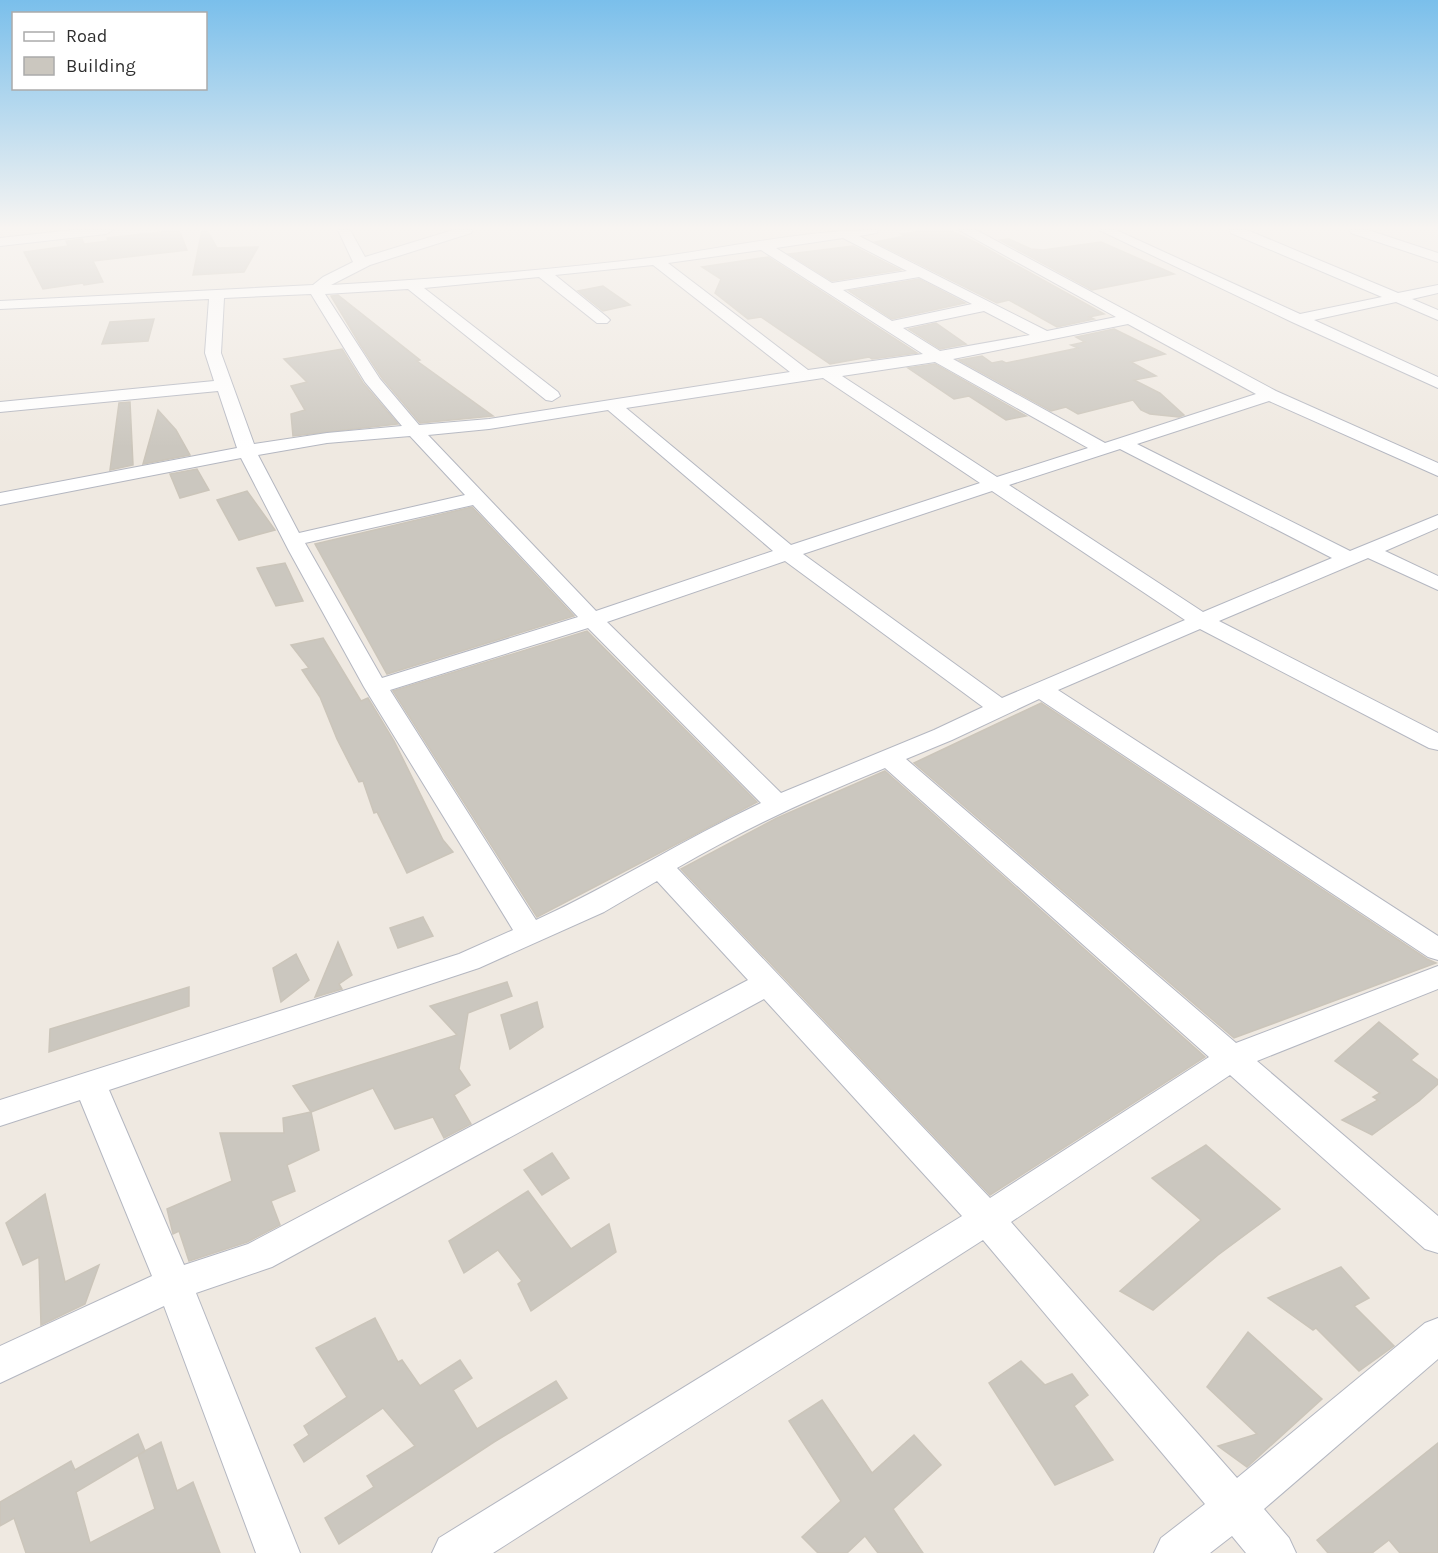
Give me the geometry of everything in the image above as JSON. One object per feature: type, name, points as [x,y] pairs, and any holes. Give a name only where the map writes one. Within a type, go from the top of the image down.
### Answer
[{"type":"street","points":[[0,305],[55,302]]},
{"type":"street","points":[[216,302],[213,352],[247,451],[293,540],[376,687],[530,934]]},
{"type":"street","points":[[324,302],[373,382],[415,431],[592,620],[778,805]]},
{"type":"street","points":[[433,302],[552,396]]},
{"type":"street","points":[[580,302],[602,320]]},
{"type":"street","points":[[710,302],[805,376]]},
{"type":"street","points":[[853,302],[938,357],[1112,446],[1360,555],[1438,584]]},
{"type":"street","points":[[979,302],[1045,336]]},
{"type":"street","points":[[1099,302],[1270,395],[1438,470]]},
{"type":"street","points":[[1260,302],[1438,383]]},
{"type":"street","points":[[1297,320],[1375,302]]},
{"type":"street","points":[[1412,302],[1438,315]]},
{"type":"street","points":[[890,326],[986,306]]},
{"type":"street","points":[[0,499],[247,451],[327,438],[489,424],[938,357],[1129,319]]},
{"type":"street","points":[[827,373],[992,485],[1201,621],[1438,743]]},
{"type":"street","points":[[0,407],[224,385]]},
{"type":"street","points":[[376,687],[592,620],[992,485],[1270,395]]},
{"type":"street","points":[[612,405],[788,554],[999,708]]},
{"type":"street","points":[[293,540],[478,498]]},
{"type":"street","points":[[0,1113],[469,961],[594,905],[714,835],[778,805],[1040,689],[1438,521]]},
{"type":"street","points":[[1040,689],[1438,950]]},
{"type":"street","points":[[888,757],[1438,1238]]},
{"type":"street","points":[[660,867],[987,1219],[1274,1553]]},
{"type":"street","points":[[454,1553],[987,1219],[1233,1057],[1438,977]]},
{"type":"street","points":[[0,1365],[174,1284],[259,1256],[768,983]]},
{"type":"street","points":[[90,1084],[174,1284],[278,1553]]},
{"type":"street","points":[[1176,1553],[1438,1335]]},
{"type":"building","points":[[335,302],[347,302],[420,360],[417,361],[493,416],[420,423],[382,378]]},
{"type":"building","points":[[592,302],[626,302],[630,305],[603,311]]},
{"type":"building","points":[[727,302],[839,302],[917,353],[872,359],[869,357],[830,364],[761,317],[748,319]]},
{"type":"building","points":[[867,302],[965,303],[892,319]]},
{"type":"building","points":[[1013,302],[1083,302],[1104,314],[1089,317],[1094,319],[1057,327]]},
{"type":"building","points":[[154,319],[148,341],[102,344],[110,322]]},
{"type":"building","points":[[936,323],[966,344],[940,349],[909,329]]},
{"type":"building","points":[[1114,329],[1165,354],[1131,362],[1156,376],[1134,380],[1160,393],[1184,415],[1179,417],[1150,414],[1141,410],[1133,400],[1078,414],[1066,407],[1051,411],[959,360],[982,356],[992,363],[1002,361],[1006,363],[1078,348],[1071,345],[1085,342],[1076,337]]},
{"type":"building","points":[[342,349],[363,383],[398,424],[293,436],[291,414],[305,410],[291,386],[307,382],[284,359]]},
{"type":"building","points":[[935,364],[1026,416],[1006,420],[969,396],[954,399],[908,368]]},
{"type":"building","points":[[130,402],[133,465],[110,470],[119,403]]},
{"type":"building","points":[[158,410],[176,430],[190,455],[143,464]]},
{"type":"building","points":[[197,469],[209,490],[180,498],[170,474]]},
{"type":"building","points":[[247,491],[275,530],[239,540],[217,500]]},
{"type":"building","points":[[472,507],[574,616],[387,674],[315,544]]},
{"type":"building","points":[[285,563],[303,601],[276,606],[257,568]]},
{"type":"building","points":[[587,631],[757,802],[537,917],[393,691]]},
{"type":"building","points":[[323,638],[361,701],[368,698],[394,741],[443,840],[453,852],[407,873],[377,812],[374,813],[363,781],[359,782],[337,739],[320,697],[302,670],[309,668],[291,645]]},
{"type":"building","points":[[1041,703],[1436,963],[1234,1038],[914,763]]},
{"type":"building","points":[[885,771],[1205,1057],[990,1195],[681,869],[777,818]]},
{"type":"building","points":[[423,917],[433,936],[398,948],[390,928]]},
{"type":"building","points":[[338,942],[352,975],[339,984],[342,989],[315,997]]},
{"type":"building","points":[[296,954],[309,980],[281,1002],[273,968]]},
{"type":"building","points":[[507,982],[512,996],[468,1013],[459,1069],[470,1085],[454,1095],[471,1124],[444,1138],[433,1117],[395,1129],[373,1088],[311,1112],[293,1086],[457,1035],[430,1006]]},
{"type":"building","points":[[189,987],[189,1006],[49,1052],[50,1029]]},
{"type":"building","points":[[537,1002],[543,1027],[510,1049],[501,1015]]},
{"type":"building","points":[[1379,1022],[1418,1054],[1411,1060],[1438,1080],[1438,1084],[1419,1101],[1372,1135],[1342,1120],[1378,1100],[1373,1097],[1380,1093],[1335,1061]]},
{"type":"building","points":[[311,1112],[319,1150],[287,1165],[295,1191],[271,1201],[280,1225],[247,1242],[189,1261],[179,1231],[173,1234],[167,1209],[232,1181],[220,1133],[284,1133],[283,1118]]},
{"type":"building","points":[[1206,1145],[1280,1209],[1218,1255],[1153,1310],[1120,1291],[1201,1220],[1152,1178]]},
{"type":"building","points":[[552,1153],[569,1178],[542,1195],[524,1170]]},
{"type":"building","points":[[528,1191],[571,1249],[609,1224],[616,1252],[531,1311],[518,1284],[522,1281],[498,1250],[464,1273],[449,1241]]},
{"type":"building","points":[[45,1194],[65,1282],[99,1265],[85,1304],[41,1325],[39,1257],[23,1265],[6,1223]]},
{"type":"building","points":[[1341,1267],[1369,1298],[1354,1306],[1394,1346],[1359,1371],[1316,1328],[1313,1330],[1268,1298]]},
{"type":"building","points":[[375,1318],[398,1362],[402,1360],[420,1386],[460,1360],[472,1378],[453,1390],[477,1429],[556,1381],[567,1398],[494,1442],[339,1544],[325,1518],[374,1487],[367,1476],[415,1446],[383,1408],[304,1462],[294,1445],[309,1435],[304,1426],[347,1397],[316,1348]]},
{"type":"building","points":[[1248,1332],[1322,1399],[1247,1467],[1218,1446],[1257,1434],[1207,1387]]},
{"type":"building","points":[[1021,1361],[1045,1385],[1072,1374],[1088,1395],[1074,1406],[1113,1460],[1055,1485],[989,1383]]},
{"type":"building","points":[[822,1400],[872,1473],[914,1435],[941,1465],[893,1509],[923,1553],[878,1553],[865,1536],[847,1553],[818,1553],[802,1537],[841,1501],[789,1421]]},
{"type":"building","points":[[138,1434],[145,1451],[161,1442],[177,1491],[193,1482],[220,1553],[26,1553],[14,1518],[0,1526],[0,1502],[71,1461],[75,1470]],"holes":[[[138,1455],[155,1509],[90,1543],[76,1492]]]},
{"type":"building","points":[[1438,1443],[1438,1553],[1400,1553],[1389,1540],[1372,1553],[1328,1553],[1317,1540]]}]
